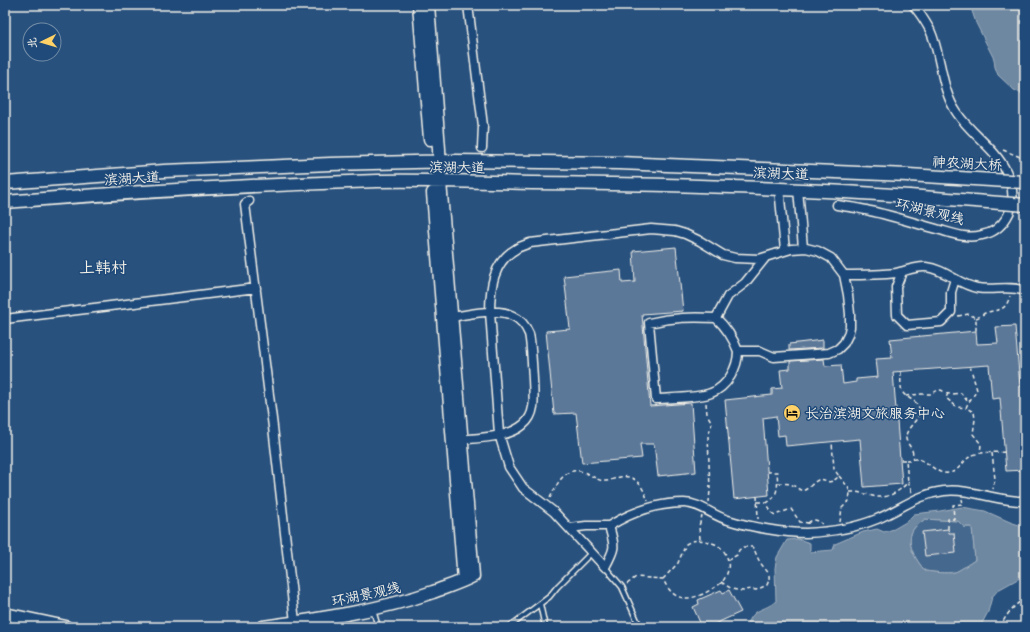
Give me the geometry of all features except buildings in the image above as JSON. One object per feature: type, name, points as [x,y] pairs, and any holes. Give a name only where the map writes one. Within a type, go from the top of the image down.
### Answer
[{"type":"main road","points":[[419,5],[435,161]]},
{"type":"main road","points":[[428,5],[436,182],[457,440]]},
{"type":"main road","name":"滨湖大道","points":[[5,183],[164,171],[435,161],[619,163],[908,175]]},
{"type":"main road","name":"神农湖大桥","points":[[908,175],[1025,182]]},
{"type":"main road","name":"滨湖大道","points":[[5,202],[77,196],[234,187],[380,181],[692,185],[780,188],[1025,205]]},
{"type":"main road","name":"环湖景观线","points":[[263,627],[372,609],[411,599],[468,578],[457,440]]},
{"type":"main road","points":[[5,614],[66,627]]},
{"type":"street","points":[[468,5],[483,126],[482,148]]},
{"type":"street","name":"环湖景观线","points":[[837,205],[871,211],[964,236],[981,236],[996,230],[1003,224],[1011,210],[1013,195],[1012,185],[1005,169],[989,148],[957,113],[945,86],[930,31],[922,16],[913,5]]},
{"type":"street","points":[[780,188],[785,250]]},
{"type":"street","points":[[798,189],[803,248]]},
{"type":"street","points":[[249,201],[245,204],[273,427],[295,622]]},
{"type":"street","points":[[609,526],[614,543],[614,551],[605,567],[554,512],[523,488],[509,467],[499,434],[490,312],[490,293],[494,274],[499,265],[507,255],[516,248],[530,243],[651,229],[675,231],[685,234],[723,255],[735,258],[759,259],[785,250],[803,248],[818,251],[831,258],[844,275],[848,295],[850,327],[844,343],[838,349],[829,353],[774,357],[760,351],[738,351]]},
{"type":"street","points":[[716,318],[728,296],[745,283],[765,258]]},
{"type":"street","points":[[844,275],[902,272],[927,267],[975,288],[986,290],[1012,288],[1025,291]]},
{"type":"street","points":[[902,272],[896,288],[897,315],[907,325],[941,322],[951,312],[951,292],[955,279]]},
{"type":"street","points":[[5,319],[256,288]]},
{"type":"street","points":[[447,318],[490,312],[502,312],[513,315],[523,325],[529,335],[534,392],[534,406],[530,418],[522,426],[512,432],[457,440]]},
{"type":"street","points":[[686,317],[716,318],[726,326],[738,351],[736,365],[727,382],[720,389],[710,394],[656,399],[649,323],[686,317]]},
{"type":"street","points":[[570,528],[609,526],[623,517],[650,507],[684,503],[698,506],[728,520],[759,527],[809,533],[856,527],[877,519],[914,500],[944,491],[960,491],[1015,501],[1025,501]]},
{"type":"lane","points":[[509,627],[549,597],[591,553]]},
{"type":"lane","points":[[605,567],[622,587],[640,627]]},
{"type":"lane","points":[[540,604],[545,627]]},
{"type":"lane","points":[[372,609],[378,627]]},
{"type":"path","points":[[989,148],[999,148],[1025,159]]},
{"type":"path","points":[[976,318],[988,312],[997,311],[1005,307],[1012,288]]},
{"type":"path","points":[[949,314],[954,316],[969,314],[976,318]]},
{"type":"path","points":[[976,318],[976,331]]},
{"type":"path","points":[[966,408],[968,402],[977,390],[970,366]]},
{"type":"path","points":[[901,372],[902,391],[919,407],[917,417],[907,431],[906,436],[906,440],[912,449],[914,459]]},
{"type":"path","points":[[906,396],[932,394],[937,390],[941,390],[948,394],[961,393],[968,402]]},
{"type":"path","points":[[700,539],[700,520],[709,500],[708,436],[712,423],[707,414],[705,394]]},
{"type":"path","points":[[948,394],[946,398],[957,407],[966,408],[974,412],[973,434],[981,444],[980,454]]},
{"type":"path","points":[[832,442],[834,469],[848,487],[850,492],[849,501],[841,511],[840,529]]},
{"type":"path","points":[[900,460],[922,460],[943,473],[948,473],[958,469],[969,457],[980,454],[1005,452]]},
{"type":"path","points":[[991,497],[995,479],[992,453]]},
{"type":"path","points":[[906,460],[908,482],[914,500]]},
{"type":"path","points":[[546,505],[560,478],[566,474],[581,471],[598,480],[606,481],[629,476],[636,480],[642,487],[650,507]]},
{"type":"path","points":[[757,502],[766,503],[776,495],[778,483],[777,472],[767,472]]},
{"type":"path","points":[[778,483],[791,484],[802,491],[818,480],[830,482],[834,481],[839,476]]},
{"type":"path","points":[[850,492],[859,492],[874,497],[887,497],[902,489],[908,482]]},
{"type":"path","points":[[948,529],[948,519],[954,519],[953,505],[963,504],[960,491]]},
{"type":"path","points":[[756,496],[759,527]]},
{"type":"path","points":[[766,503],[775,515],[791,509],[800,522],[808,523],[811,520],[822,523],[823,531]]},
{"type":"path","points":[[808,523],[809,533]]},
{"type":"path","points":[[700,539],[721,548],[728,560],[728,570],[721,582],[708,592],[688,598],[680,598],[674,594],[669,590],[663,579],[678,563],[686,544],[692,541],[700,539]]},
{"type":"path","points":[[721,582],[743,591],[751,589],[756,590],[767,585],[770,579],[768,572],[760,562],[756,550],[752,547],[743,547],[739,550],[738,555],[728,560]]},
{"type":"path","points":[[622,587],[636,577],[663,579]]},
{"type":"path","points":[[1000,627],[1013,607],[1025,598]]},
{"type":"shaded area","points":[[970,5],[1025,5],[1025,95],[1014,90],[998,75],[994,59],[976,23]]},
{"type":"shaded area","points":[[962,507],[985,511],[1025,527],[1025,575],[998,590],[992,597],[988,612],[980,627],[746,627],[754,614],[776,601],[775,568],[777,557],[787,540],[798,539],[810,543],[810,552],[833,550],[835,544],[863,532],[877,529],[884,532],[894,529],[906,522],[914,514]],"holes":[[[925,519],[958,521],[964,527],[972,527],[975,560],[955,572],[943,573],[925,571],[912,550],[910,538],[915,527]]]},
{"type":"shaded area","points":[[925,519],[958,521],[964,527],[972,527],[975,560],[955,572],[943,573],[925,571],[912,550],[910,538],[915,527]]},
{"type":"place","name":"长治滨湖文旅服务中心","points":[[792,413]]},
{"type":"district","name":"上韩村","points":[[103,267]]}]
